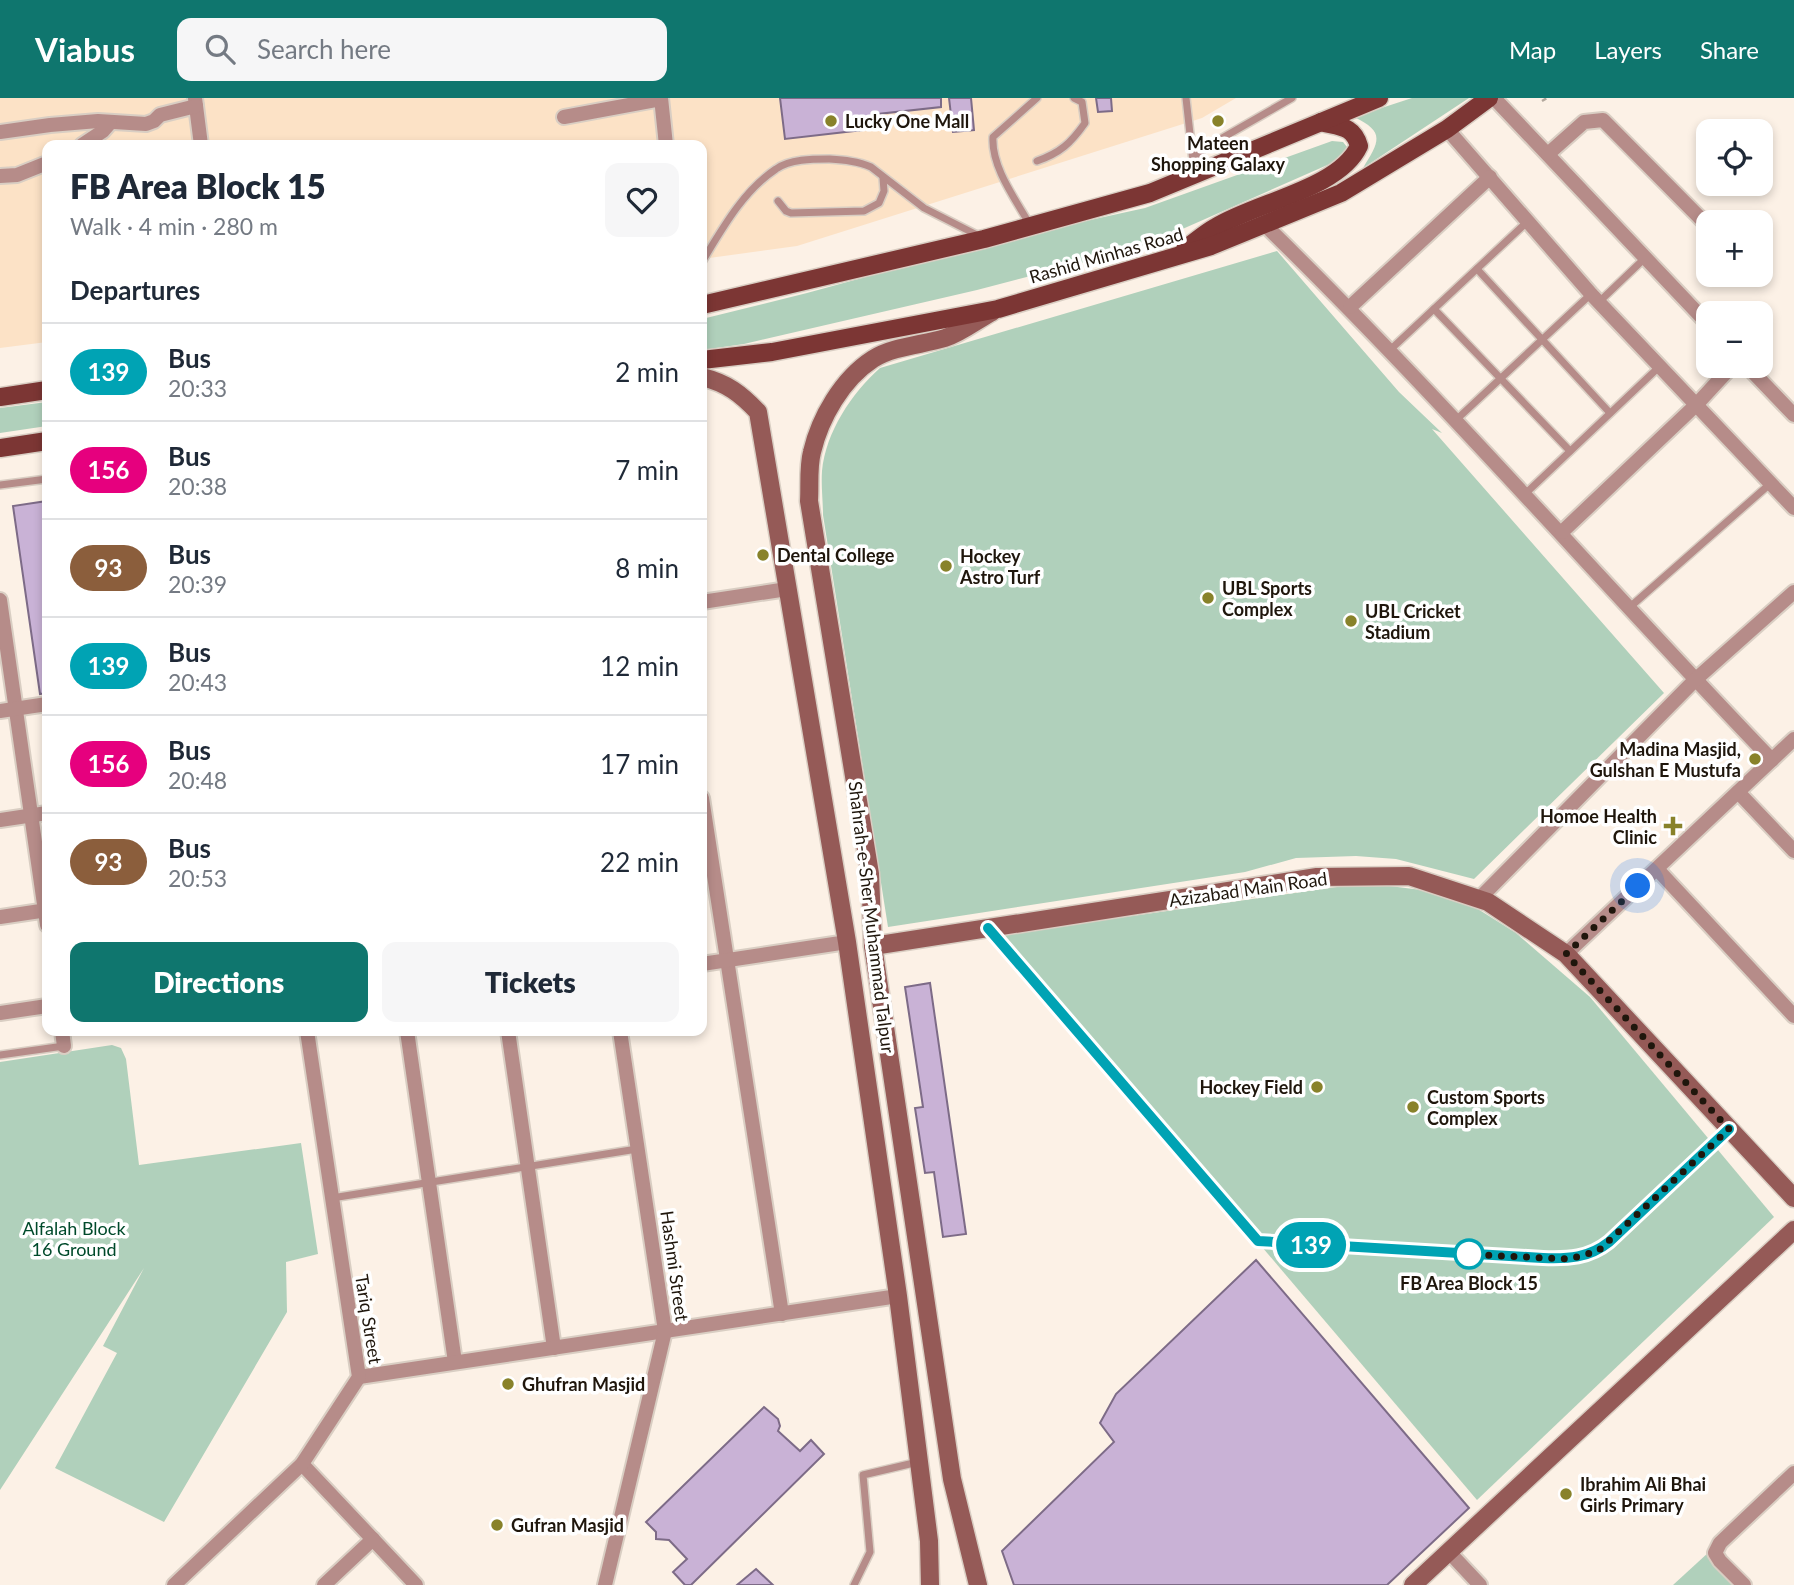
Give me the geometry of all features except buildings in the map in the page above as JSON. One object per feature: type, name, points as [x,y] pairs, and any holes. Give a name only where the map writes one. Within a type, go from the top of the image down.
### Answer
[{"type":"main road","points":[[707,303],[984,239],[1150,192],[1379,98]]},
{"type":"main road","name":"Rashid Minhas Road","points":[[707,359],[772,352],[999,309],[1211,246],[1341,193],[1447,129],[1492,98]]},
{"type":"main road","points":[[1174,257],[1217,226],[1336,174],[1353,158],[1359,146],[1356,135],[1347,128],[1321,122]]},
{"type":"main road","name":"Shahrah-e-Sher Muhammad Talpur","points":[[978,1585],[952,1479],[873,946],[870,874],[809,501],[811,455],[822,422],[839,393],[855,374],[874,359],[948,337],[999,309]]},
{"type":"main road","name":"Shahrah-e-Sher Muhammad Talpur","points":[[707,378],[720,381],[741,394],[758,412],[847,942],[898,1296],[929,1541],[930,1585]]},
{"type":"main road","points":[[0,396],[42,390]]},
{"type":"main road","points":[[0,442],[42,440]]},
{"type":"main road","points":[[0,448],[42,441]]},
{"type":"main road","name":"Azizabad Main Road","points":[[873,946],[1317,877],[1409,876],[1488,902],[1566,954],[1794,1198]]},
{"type":"main road","points":[[1413,1585],[1794,1230]]},
{"type":"street","points":[[564,117],[661,98],[665,140]]},
{"type":"street","points":[[1492,98],[1696,311]]},
{"type":"street","points":[[0,132],[98,121],[146,124],[195,102],[200,140]]},
{"type":"street","points":[[1548,154],[1584,122],[1603,120],[1696,214]]},
{"type":"street","points":[[90,140],[110,123]]},
{"type":"street","points":[[1447,129],[1595,298],[1794,508]]},
{"type":"street","points":[[0,176],[17,175],[42,165]]},
{"type":"street","points":[[1350,307],[1490,177]]},
{"type":"street","points":[[1265,225],[1350,307],[1772,760]]},
{"type":"street","points":[[1562,532],[1721,378]]},
{"type":"street","points":[[1759,378],[1794,415]]},
{"type":"street","points":[[707,601],[788,589]]},
{"type":"street","points":[[1479,899],[1695,680],[1794,592]]},
{"type":"street","points":[[0,600],[42,882]]},
{"type":"street","points":[[0,712],[42,705]]},
{"type":"street","points":[[1566,954],[1794,739]]},
{"type":"street","points":[[1738,792],[1794,851]]},
{"type":"street","points":[[0,820],[42,814]]},
{"type":"street","points":[[707,829],[782,1314]]},
{"type":"street","points":[[1657,869],[1794,1016]]},
{"type":"street","points":[[0,918],[42,915]]},
{"type":"street","points":[[707,963],[847,942]]},
{"type":"street","points":[[0,1013],[42,1007]]},
{"type":"street","name":"Tariq Street","points":[[174,1585],[302,1464],[359,1377],[308,1036]]},
{"type":"street","points":[[408,1036],[456,1362]]},
{"type":"street","points":[[509,1036],[554,1348]]},
{"type":"street","name":"Hashmi Street","points":[[605,1585],[666,1331],[621,1036]]},
{"type":"street","points":[[359,1377],[898,1296]]},
{"type":"street","points":[[302,1464],[416,1585]]},
{"type":"street","points":[[1744,1585],[1715,1553],[1720,1543],[1792,1479]]},
{"type":"street","points":[[324,1585],[373,1539]]},
{"type":"street","points":[[1449,1552],[1480,1585]]},
{"type":"lane","points":[[1030,226],[992,149],[993,137],[1037,98]]},
{"type":"lane","points":[[1037,161],[1056,155],[1070,144],[1084,123],[1082,102],[1074,98]]},
{"type":"lane","points":[[1186,98],[1193,162]]},
{"type":"lane","points":[[1177,182],[1203,149],[1292,98]]},
{"type":"lane","points":[[707,254],[734,211],[777,168],[816,159],[862,163],[923,208],[984,239]]},
{"type":"lane","points":[[778,201],[791,213],[864,211],[879,204],[884,191],[883,178]]},
{"type":"lane","points":[[1390,350],[1528,221]]},
{"type":"lane","points":[[1457,420],[1543,340],[1645,258]]},
{"type":"lane","points":[[1477,269],[1610,413]]},
{"type":"lane","points":[[1434,309],[1570,451]]},
{"type":"lane","points":[[1525,494],[1660,366]]},
{"type":"lane","points":[[707,383],[720,381]]},
{"type":"lane","points":[[0,485],[42,480]]},
{"type":"lane","points":[[1630,607],[1771,482]]},
{"type":"lane","points":[[988,928],[1258,1241],[1543,1258],[1569,1259],[1586,1255],[1598,1251],[1609,1242],[1729,1129]]},
{"type":"lane","points":[[0,1055],[63,1038]]},
{"type":"lane","points":[[332,1198],[638,1149]]},
{"type":"lane","points":[[854,1585],[870,1552],[863,1475],[919,1462]]},
{"type":"path","points":[[1542,101],[1547,98]]},
{"type":"shaded area","points":[[0,98],[1236,98],[1202,118],[797,246],[707,258],[707,140],[42,140],[42,343],[0,348]]},
{"type":"green space","points":[[1412,98],[1469,98],[1363,168],[1373,151],[1376,138],[1371,128],[1354,117]]},
{"type":"green space","points":[[1332,141],[1343,142],[1347,147],[1341,159],[1153,242],[977,290],[744,344],[707,349],[707,318],[1008,238],[1145,208]]},
{"type":"green space","name":"UBL Sports Complex","points":[[1277,251],[1399,392],[1442,433],[1432,429],[1664,693],[1474,879],[1396,859],[1356,856],[1296,858],[1245,872],[888,927],[823,515],[824,456],[834,428],[859,390],[880,368]]},
{"type":"green space","points":[[42,403],[42,427],[0,433],[0,408]]},
{"type":"green space","name":"Custom Sports Complex","points":[[1365,883],[1454,894],[1516,933],[1590,997],[1774,1217],[1477,1500],[997,935]]},
{"type":"green space","name":"Alfalah Block 16 Ground","points":[[112,1045],[121,1048],[126,1059],[139,1165],[301,1143],[318,1254],[286,1262],[287,1312],[164,1522],[55,1468],[117,1353],[103,1346],[144,1268],[0,1490],[0,1062]]},
{"type":"green space","points":[[1709,1552],[1740,1585],[1673,1585]]},
{"type":"bus line","name":"139","points":[[988,928],[1258,1241],[1543,1258],[1569,1259],[1586,1255],[1598,1251],[1609,1242],[1729,1129]]},
{"type":"place","name":"Lucky One Mall","points":[[831,121]]},
{"type":"place","name":"Mateen Shopping Galaxy","points":[[1218,121]]},
{"type":"place","name":"Dental College","points":[[763,555]]},
{"type":"place","name":"Hockey Astro Turf","points":[[946,566]]},
{"type":"place","name":"UBL Sports Complex","points":[[1208,598]]},
{"type":"place","name":"UBL Cricket Stadium","points":[[1351,621]]},
{"type":"place","name":"Madina Masjid, Gulshan E Mustufa","points":[[1755,759]]},
{"type":"place","name":"Homoe Health Clinic","points":[[1673,826]]},
{"type":"place","name":"Hockey Field","points":[[1317,1087]]},
{"type":"place","name":"Custom Sports Complex","points":[[1413,1107]]},
{"type":"place","name":"FB Area Block 15","points":[[1469,1254]]},
{"type":"place","name":"Ghufran Masjid","points":[[508,1384]]},
{"type":"place","name":"Ibrahim Ali Bhai Girls Primary","points":[[1566,1494]]},
{"type":"place","name":"Gufran Masjid","points":[[497,1525]]},
{"type":"route","points":[[1469,1254],[1460,1254],[1569,1259],[1598,1251],[1729,1129],[1566,954],[1638,886]]}]
